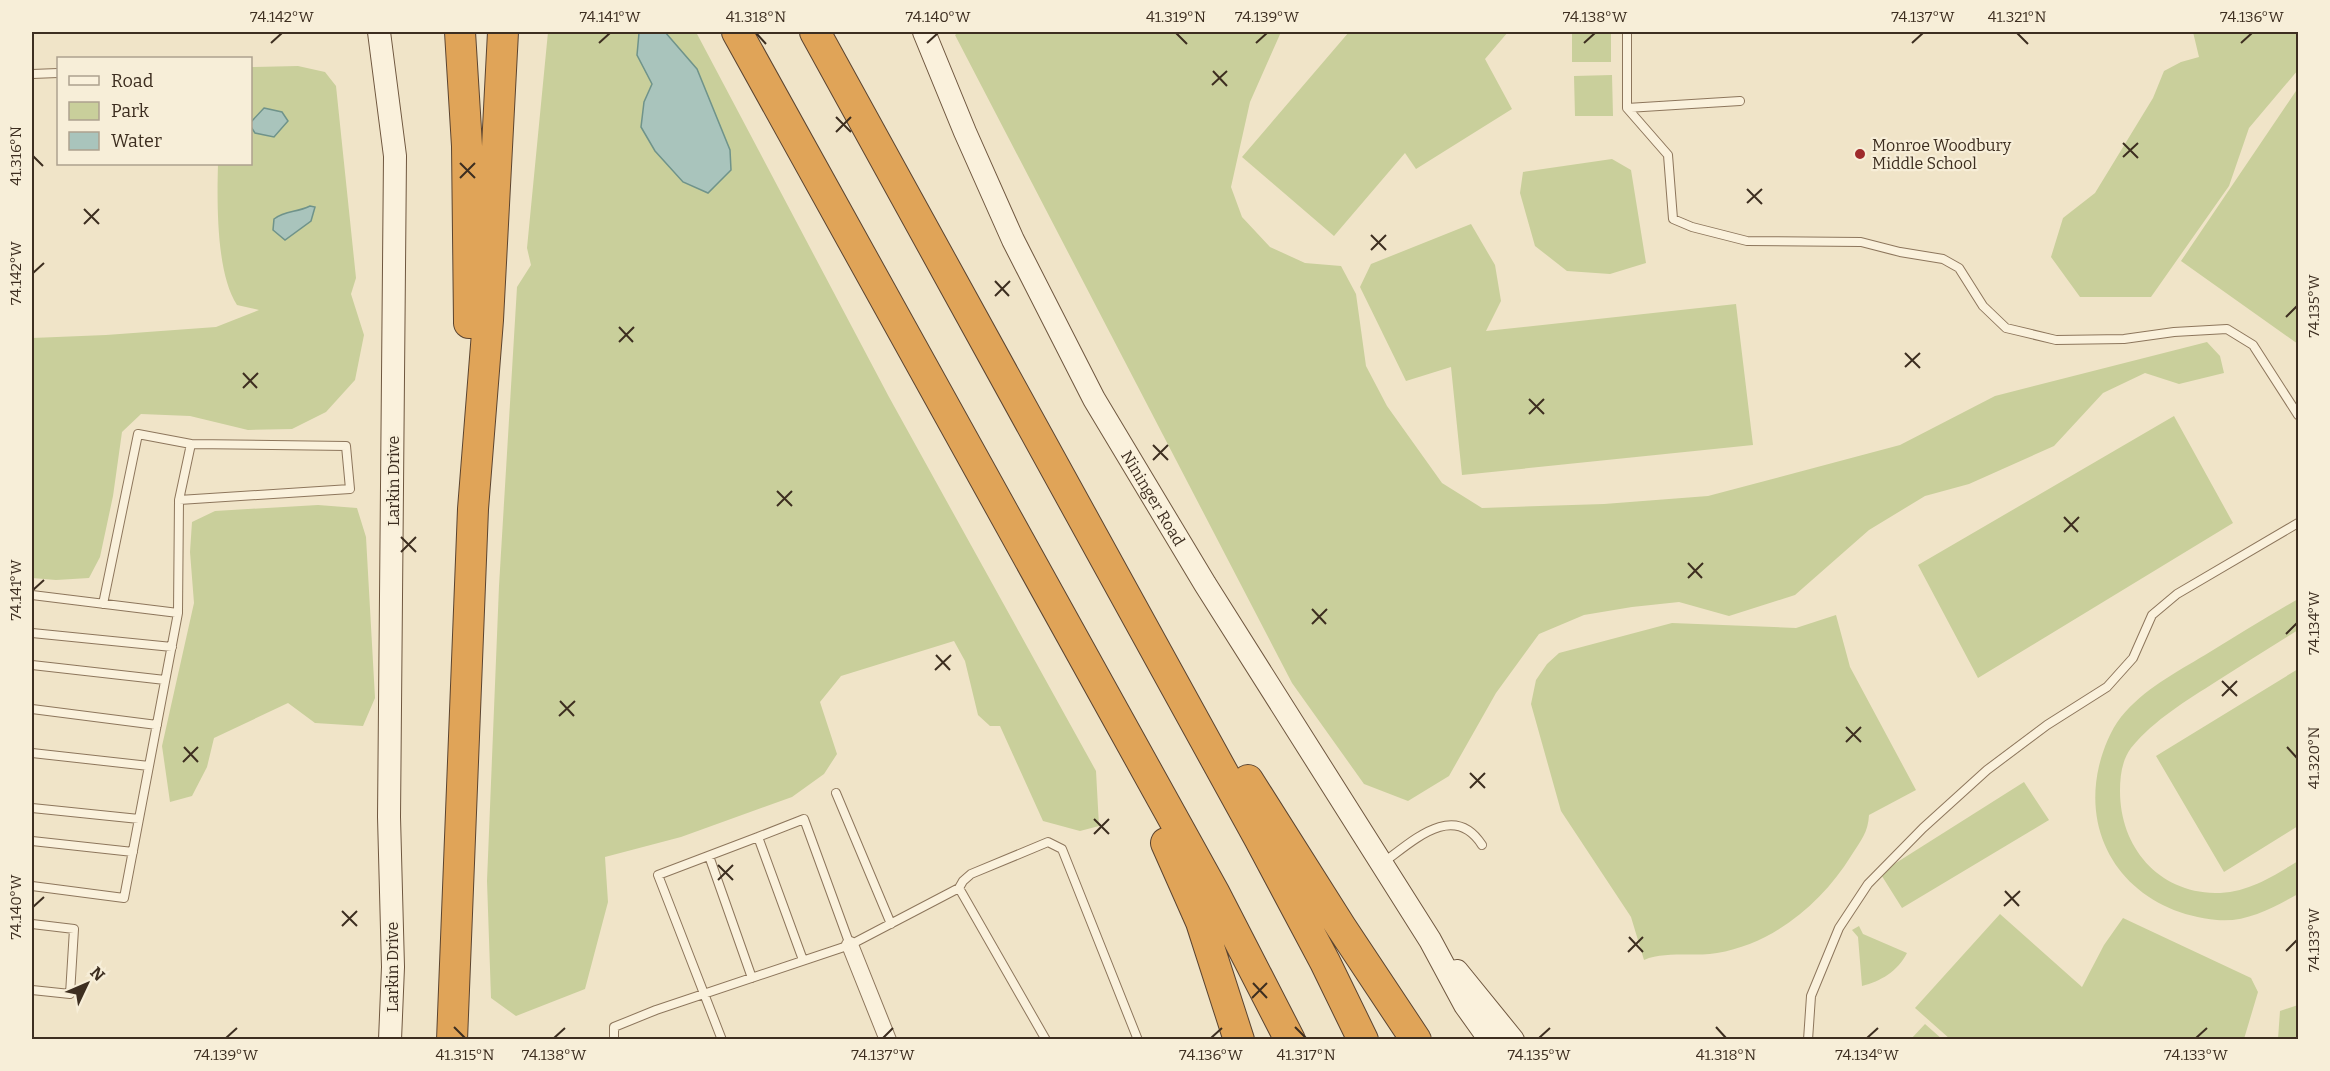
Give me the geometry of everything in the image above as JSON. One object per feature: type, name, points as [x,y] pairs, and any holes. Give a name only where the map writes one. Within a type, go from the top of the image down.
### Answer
[{"type":"highway","points":[[460,32],[467,157],[473,509]]},
{"type":"highway","points":[[452,1040],[473,509],[488,320],[503,32]]},
{"type":"highway","points":[[736,32],[1244,947],[1290,1040]]},
{"type":"highway","points":[[815,32],[1294,903],[1363,1040]]},
{"type":"highway","points":[[1037,572],[1109,735],[1176,863],[1211,949],[1239,1040]]},
{"type":"highway","points":[[1132,609],[1204,707],[1341,927],[1416,1040]]},
{"type":"street","name":"Larkin Drive","points":[[379,32],[395,156],[389,817],[393,967],[390,1040]]},
{"type":"street","name":"Nininger Road","points":[[924,32],[1013,240],[1094,399],[1175,536],[1430,940],[1465,1005],[1490,1040]]},
{"type":"street","name":"Nininger Road","points":[[1430,940],[1479,996],[1513,1040]]},
{"type":"street","points":[[850,945],[888,1040]]},
{"type":"lane","points":[[1627,32],[1627,108],[1668,155],[1673,219],[1692,227],[1747,241],[1861,242],[1900,252],[1943,259],[1959,268],[1983,306],[2006,328],[2056,340],[2124,339],[2174,332],[2227,329],[2253,345],[2298,415]]},
{"type":"lane","points":[[32,74],[57,73]]},
{"type":"lane","points":[[1627,108],[1740,101]]},
{"type":"lane","points":[[103,604],[138,434],[191,444],[346,446],[350,489],[179,500]]},
{"type":"lane","points":[[32,886],[124,898],[178,613],[179,500],[191,444]]},
{"type":"lane","points":[[1808,1040],[1811,996],[1839,928],[1868,884],[1923,828],[1987,770],[2047,725],[2107,687],[2133,658],[2152,615],[2177,594],[2298,523]]},
{"type":"lane","points":[[32,595],[178,613]]},
{"type":"lane","points":[[32,633],[172,647]]},
{"type":"lane","points":[[32,665],[165,680]]},
{"type":"lane","points":[[32,709],[157,725]]},
{"type":"lane","points":[[32,753],[149,766]]},
{"type":"lane","points":[[836,793],[891,924]]},
{"type":"lane","points":[[32,808],[139,819]]},
{"type":"lane","points":[[722,1040],[658,875],[804,819],[850,945]]},
{"type":"lane","points":[[1381,864],[1431,830],[1445,825],[1460,825],[1482,845]]},
{"type":"lane","points":[[758,837],[803,960]]},
{"type":"lane","points":[[32,841],[133,852]]},
{"type":"lane","points":[[614,1040],[614,1027],[705,993],[850,945],[958,888],[971,874],[1048,842],[1062,849],[1138,1040]]},
{"type":"lane","points":[[710,856],[752,978]]},
{"type":"lane","points":[[958,888],[1046,1040]]},
{"type":"lane","points":[[32,924],[74,929],[70,994],[32,990]]},
{"type":"green space","points":[[548,32],[696,32],[889,397],[1096,771],[1099,826],[1080,831],[1043,821],[1000,726],[990,726],[978,715],[965,661],[954,641],[841,676],[820,702],[837,754],[824,774],[792,797],[681,837],[605,857],[608,902],[585,989],[516,1016],[491,998],[487,881],[499,586],[517,287],[531,265],[527,248]]},
{"type":"green space","points":[[959,32],[1281,32],[1250,102],[1231,187],[1242,217],[1270,247],[1305,263],[1341,266],[1356,294],[1366,366],[1387,406],[1442,483],[1482,508],[1604,504],[1708,496],[1900,445],[1995,396],[2207,342],[2220,356],[2224,373],[2179,384],[2145,373],[2103,393],[2054,446],[1969,484],[1925,496],[1869,530],[1795,595],[1729,616],[1679,602],[1632,607],[1584,615],[1539,634],[1496,693],[1449,776],[1408,801],[1364,784],[1292,683],[955,35]]},
{"type":"green space","points":[[1349,32],[1508,32],[1485,59],[1512,109],[1416,169],[1405,153],[1334,236],[1242,157]]},
{"type":"green space","points":[[1572,32],[1611,32],[1611,62],[1572,62]]},
{"type":"green space","points":[[2193,32],[2298,32],[2298,70],[2249,128],[2229,186],[2151,297],[2080,297],[2051,257],[2063,218],[2095,193],[2153,98],[2164,71],[2181,62],[2199,57]]},
{"type":"green space","points":[[298,66],[325,72],[336,86],[356,278],[351,294],[364,335],[355,380],[326,412],[292,429],[248,430],[190,416],[141,414],[122,432],[113,496],[100,557],[89,578],[56,580],[32,578],[32,338],[216,327],[259,310],[237,305],[225,275],[219,237],[218,165],[252,165],[252,67]]},
{"type":"green space","points":[[1612,75],[1613,116],[1575,116],[1574,76]]},
{"type":"green space","points":[[2298,88],[2298,344],[2181,261]]},
{"type":"green space","points":[[1612,159],[1631,170],[1646,263],[1610,274],[1567,271],[1535,246],[1520,193],[1523,172]]},
{"type":"green space","points":[[1471,224],[1495,265],[1501,301],[1486,331],[1736,304],[1753,445],[1462,475],[1451,367],[1406,381],[1360,287],[1371,264]]},
{"type":"green space","points":[[2174,416],[2233,523],[1978,678],[1918,565]]},
{"type":"green space","points":[[318,505],[357,508],[366,537],[375,698],[363,726],[315,723],[288,703],[214,738],[207,767],[192,796],[170,802],[162,746],[194,603],[190,552],[192,522],[215,511]]},
{"type":"green space","points":[[2298,599],[2298,630],[2182,703],[2140,738],[2125,758],[2120,791],[2127,830],[2135,848],[2146,863],[2176,885],[2195,891],[2215,893],[2238,890],[2269,878],[2298,861],[2298,894],[2249,917],[2228,920],[2188,915],[2162,905],[2139,890],[2120,871],[2107,849],[2098,824],[2095,796],[2099,766],[2107,741],[2121,717],[2150,690]]},
{"type":"green space","points":[[1836,615],[1850,667],[1916,790],[1869,815],[1863,836],[1826,890],[1794,919],[1776,931],[1757,941],[1717,953],[1670,955],[1644,960],[1631,917],[1561,811],[1531,704],[1536,680],[1547,664],[1559,653],[1672,623],[1796,628]]},
{"type":"green space","points":[[2298,669],[2298,826],[2224,872],[2156,756]]},
{"type":"green space","points":[[2024,782],[2049,820],[1902,908],[1880,873]]},
{"type":"green space","points":[[2000,914],[2082,987],[2104,945],[2123,918],[2251,978],[2258,992],[2244,1039],[1950,1039],[1915,1008]]},
{"type":"green space","points":[[1859,926],[1863,934],[1907,953],[1888,975],[1862,986],[1858,937],[1852,930]]},
{"type":"green space","points":[[2298,1005],[2298,1039],[2278,1039],[2280,1011]]},
{"type":"green space","points":[[1925,1024],[1942,1039],[1911,1039]]},
{"type":"water","points":[[665,32],[697,69],[730,150],[731,170],[708,193],[683,182],[655,151],[641,127],[644,102],[652,84],[637,55],[639,33]]},
{"type":"water","points":[[264,108],[282,112],[288,121],[274,137],[255,133],[252,128],[252,121]]},
{"type":"water","points":[[310,206],[315,207],[311,221],[285,240],[273,230],[274,219]]},
{"type":"place","name":"Monroe Woodbury Middle School","points":[[1860,154]]}]
